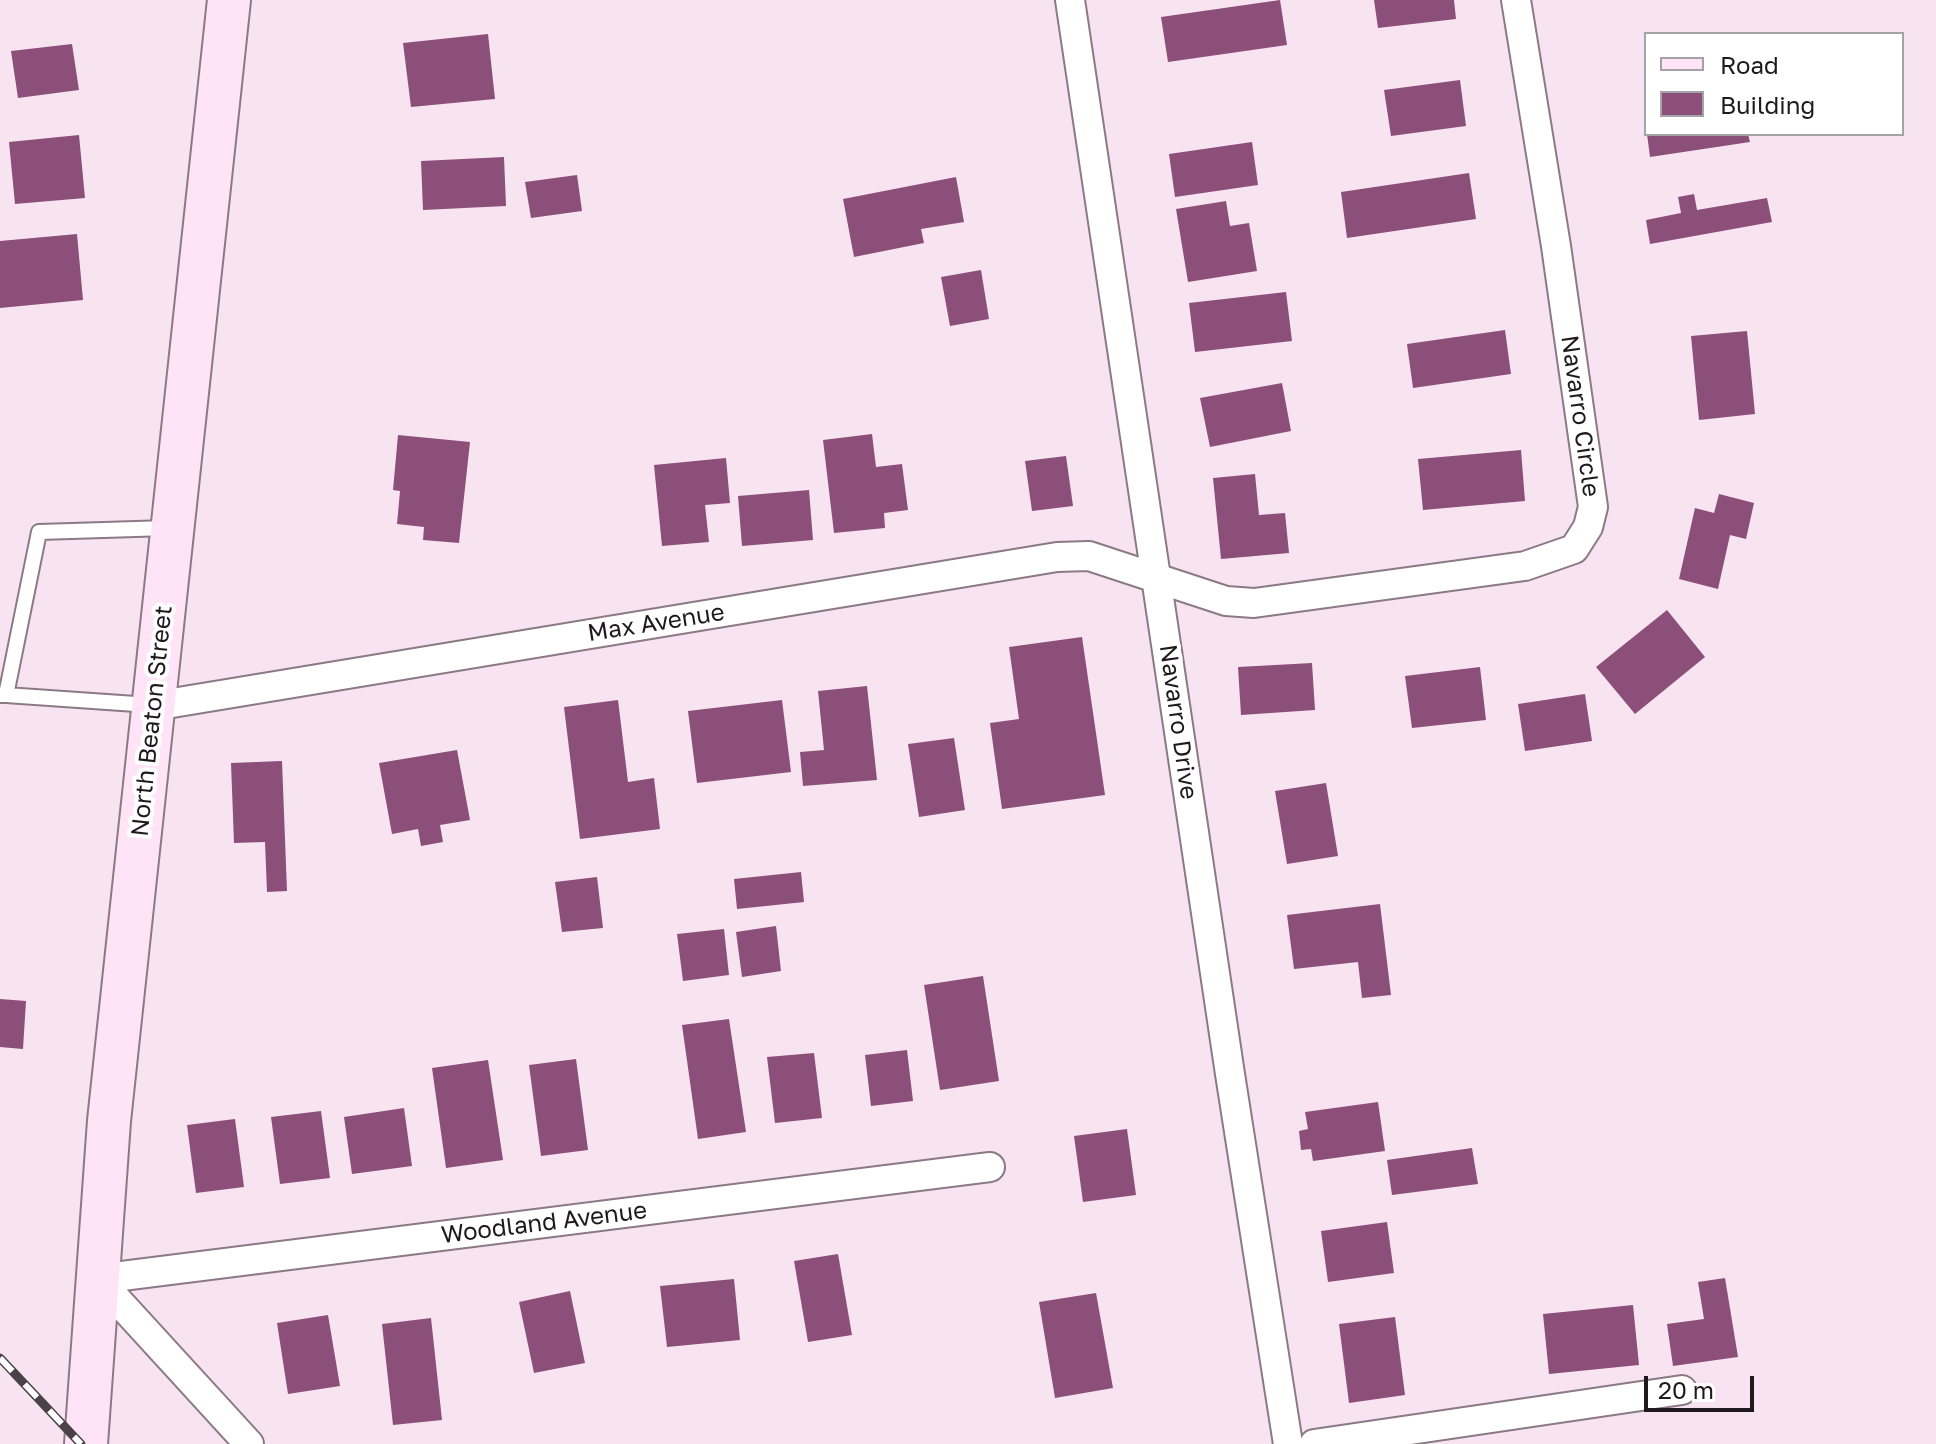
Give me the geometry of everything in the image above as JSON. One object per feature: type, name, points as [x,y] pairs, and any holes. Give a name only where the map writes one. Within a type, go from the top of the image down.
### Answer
[{"type":"main road","name":"North Beaton Street","points":[[86,1444],[109,1121],[229,0]]},
{"type":"street","name":"Navarro Drive","points":[[1070,0],[1247,1191],[1288,1444]]},
{"type":"street","name":"Navarro Circle","points":[[1157,579],[1226,601],[1254,603],[1525,566],[1574,549],[1588,527],[1593,507],[1556,246],[1516,0]]},
{"type":"street","name":"Max Avenue","points":[[154,706],[1057,557],[1089,556],[1157,579]]},
{"type":"street","name":"Woodland Avenue","points":[[98,1279],[990,1167]]},
{"type":"street","points":[[98,1279],[249,1444]]},
{"type":"street","points":[[1314,1444],[1682,1390]]},
{"type":"lane","points":[[154,706],[3,695],[39,532],[173,528]]},
{"type":"building","points":[[1280,0],[1287,45],[1168,62],[1161,17]]},
{"type":"building","points":[[1374,0],[1454,0],[1456,19],[1378,28]]},
{"type":"building","points":[[488,34],[495,99],[411,107],[403,43]]},
{"type":"building","points":[[72,44],[79,90],[18,98],[11,51]]},
{"type":"building","points":[[1460,80],[1466,126],[1391,136],[1384,90]]},
{"type":"building","points":[[79,135],[85,198],[15,204],[9,142]]},
{"type":"building","points":[[1647,136],[1748,136],[1750,142],[1650,157]]},
{"type":"building","points":[[1252,142],[1258,185],[1175,197],[1169,154]]},
{"type":"building","points":[[504,157],[506,206],[423,210],[421,161]]},
{"type":"building","points":[[1469,173],[1476,219],[1347,238],[1341,192]]},
{"type":"building","points":[[577,175],[582,211],[531,218],[525,182]]},
{"type":"building","points":[[956,177],[964,222],[921,229],[924,243],[854,257],[843,199]]},
{"type":"building","points":[[1694,194],[1697,210],[1767,198],[1772,222],[1650,244],[1646,220],[1681,213],[1678,197]]},
{"type":"building","points":[[1226,201],[1230,226],[1249,223],[1257,271],[1188,282],[1176,209]]},
{"type":"building","points":[[77,234],[83,300],[0,308],[0,241]]},
{"type":"building","points":[[981,270],[989,319],[950,326],[941,277]]},
{"type":"building","points":[[1286,292],[1292,341],[1195,352],[1189,303]]},
{"type":"building","points":[[1505,330],[1511,374],[1413,388],[1407,344]]},
{"type":"building","points":[[1747,331],[1755,414],[1699,420],[1691,336]]},
{"type":"building","points":[[1282,383],[1291,431],[1210,447],[1200,398]]},
{"type":"building","points":[[872,434],[876,467],[902,464],[908,510],[884,513],[885,528],[834,533],[823,440]]},
{"type":"building","points":[[398,435],[470,442],[459,543],[423,540],[424,527],[397,524],[400,491],[393,490]]},
{"type":"building","points":[[1521,450],[1525,501],[1423,510],[1418,459]]},
{"type":"building","points":[[1066,456],[1073,506],[1032,511],[1025,461]]},
{"type":"building","points":[[726,458],[730,503],[705,505],[709,542],[662,546],[654,465]]},
{"type":"building","points":[[1255,474],[1259,515],[1285,513],[1289,553],[1221,559],[1213,478]]},
{"type":"building","points":[[809,490],[813,540],[742,546],[738,496]]},
{"type":"building","points":[[1719,494],[1754,503],[1746,539],[1730,535],[1718,589],[1679,579],[1695,508],[1714,513]]},
{"type":"building","points":[[1667,610],[1705,657],[1635,714],[1596,667]]},
{"type":"building","points":[[1082,637],[1105,795],[1002,809],[990,723],[1019,719],[1009,647]]},
{"type":"building","points":[[1312,663],[1315,710],[1241,715],[1238,667]]},
{"type":"building","points":[[1480,667],[1486,720],[1412,728],[1405,676]]},
{"type":"building","points":[[867,686],[877,780],[803,786],[800,752],[824,750],[818,691]]},
{"type":"building","points":[[1585,694],[1592,741],[1525,751],[1518,704]]},
{"type":"building","points":[[618,700],[628,782],[654,778],[660,829],[580,839],[564,707]]},
{"type":"building","points":[[782,700],[791,772],[697,783],[688,711]]},
{"type":"building","points":[[954,738],[965,810],[919,817],[908,744]]},
{"type":"building","points":[[457,750],[470,820],[440,825],[443,842],[421,846],[418,829],[392,834],[379,763]]},
{"type":"building","points":[[282,761],[287,891],[267,892],[265,842],[234,843],[231,763]]},
{"type":"building","points":[[1326,783],[1338,856],[1287,864],[1275,791]]},
{"type":"building","points":[[801,872],[804,902],[737,909],[734,879]]},
{"type":"building","points":[[597,877],[603,928],[562,932],[555,882]]},
{"type":"building","points":[[1380,904],[1391,995],[1362,998],[1358,962],[1294,969],[1287,915]]},
{"type":"building","points":[[776,926],[781,971],[742,977],[736,932]]},
{"type":"building","points":[[724,929],[729,975],[683,981],[677,934]]},
{"type":"building","points":[[983,976],[999,1081],[940,1090],[924,985]]},
{"type":"building","points":[[0,999],[26,1001],[23,1049],[0,1047]]},
{"type":"building","points":[[729,1019],[746,1132],[698,1139],[682,1025]]},
{"type":"building","points":[[907,1050],[913,1101],[871,1106],[865,1055]]},
{"type":"building","points":[[814,1053],[822,1118],[775,1123],[767,1057]]},
{"type":"building","points":[[576,1059],[588,1150],[541,1156],[529,1065]]},
{"type":"building","points":[[488,1060],[503,1160],[446,1168],[432,1068]]},
{"type":"building","points":[[1378,1102],[1385,1151],[1313,1161],[1311,1149],[1301,1150],[1299,1131],[1308,1129],[1305,1112]]},
{"type":"building","points":[[404,1108],[412,1166],[352,1174],[344,1117]]},
{"type":"building","points":[[321,1111],[330,1178],[280,1184],[271,1117]]},
{"type":"building","points":[[235,1119],[244,1187],[196,1193],[187,1125]]},
{"type":"building","points":[[1127,1129],[1136,1195],[1083,1202],[1074,1136]]},
{"type":"building","points":[[1472,1148],[1478,1184],[1392,1195],[1387,1160]]},
{"type":"building","points":[[1387,1222],[1394,1273],[1328,1282],[1321,1231]]},
{"type":"building","points":[[838,1254],[852,1335],[808,1342],[794,1261]]},
{"type":"building","points":[[1725,1278],[1738,1357],[1673,1366],[1667,1324],[1704,1319],[1698,1282]]},
{"type":"building","points":[[734,1279],[740,1340],[667,1347],[660,1286]]},
{"type":"building","points":[[570,1291],[585,1363],[534,1373],[519,1302]]},
{"type":"building","points":[[1096,1293],[1113,1388],[1055,1398],[1039,1302]]},
{"type":"building","points":[[1633,1305],[1639,1365],[1549,1374],[1543,1314]]},
{"type":"building","points":[[328,1315],[340,1386],[288,1394],[277,1323]]},
{"type":"building","points":[[1395,1317],[1405,1395],[1349,1403],[1339,1324]]},
{"type":"building","points":[[431,1318],[442,1420],[393,1425],[382,1324]]},
{"type":"railway","points":[[0,1358],[81,1444]]}]
